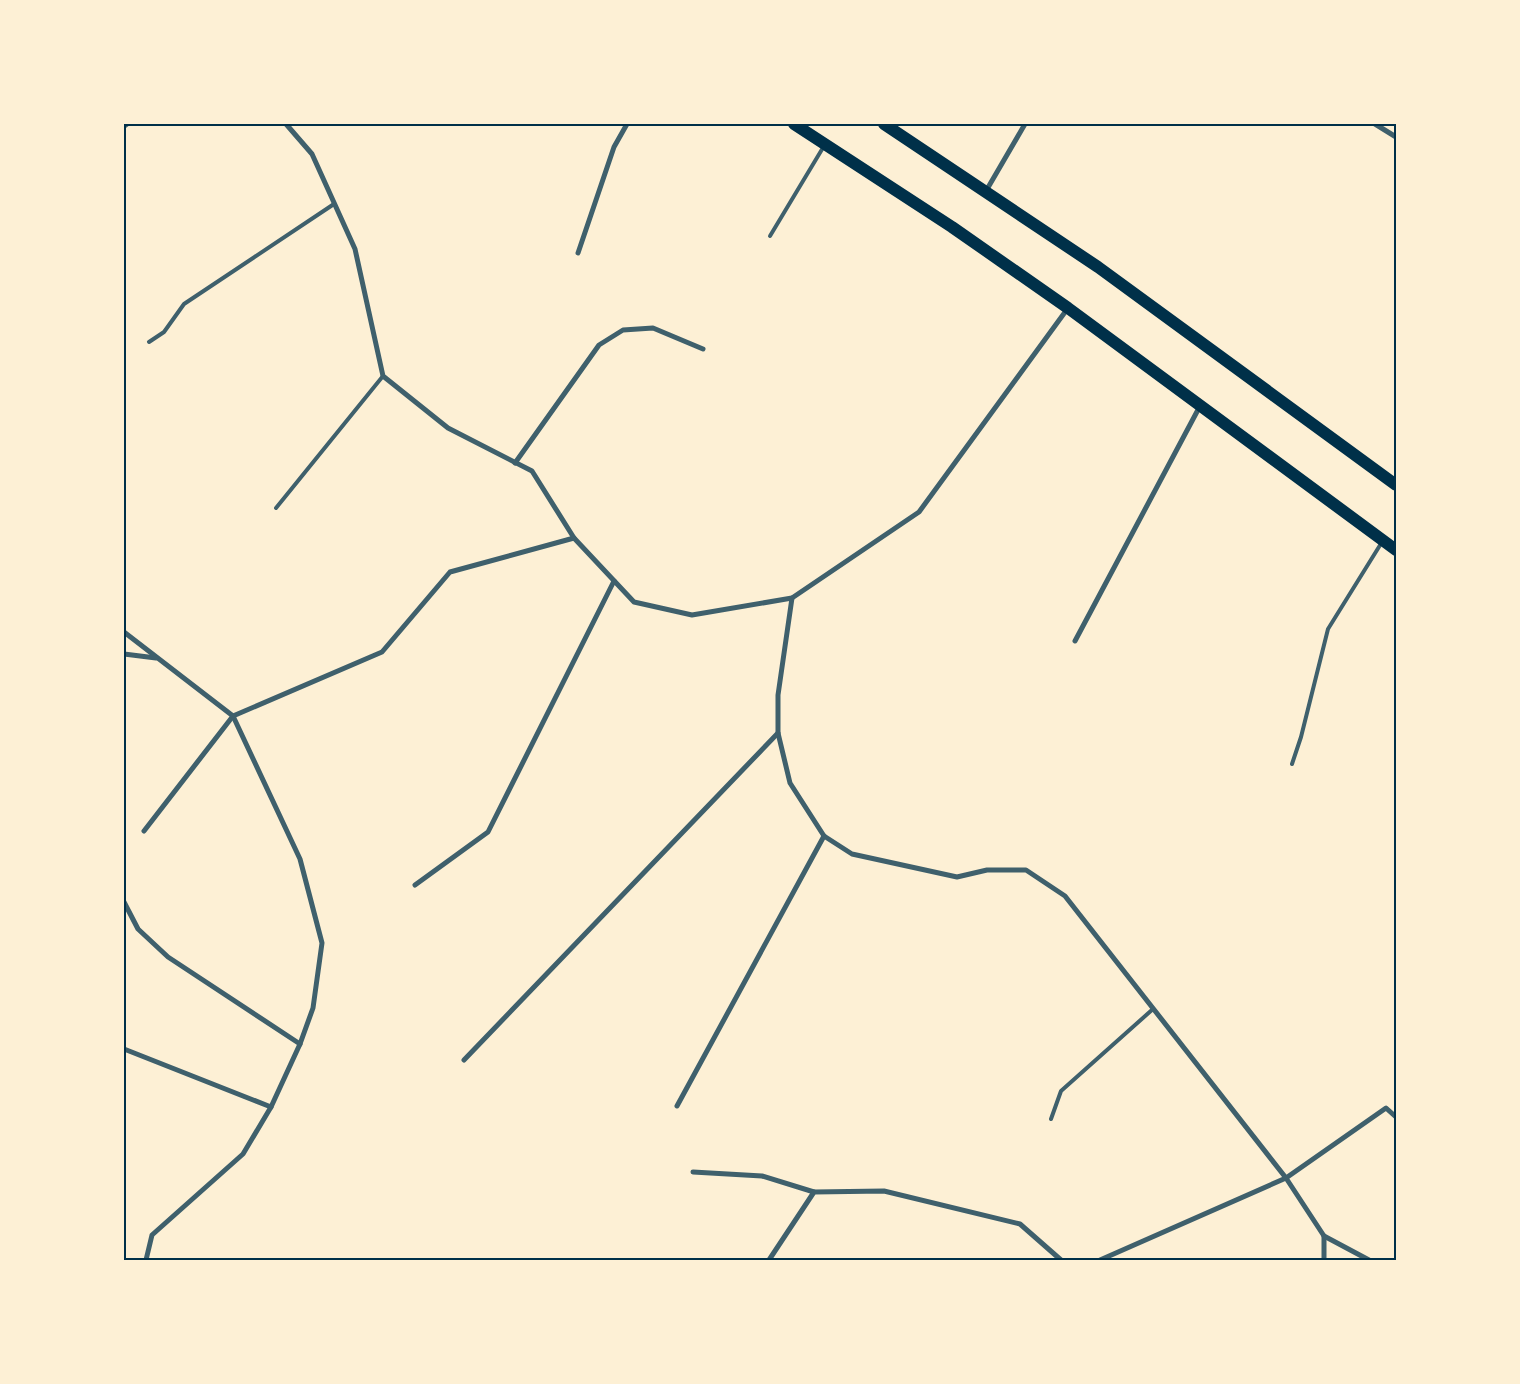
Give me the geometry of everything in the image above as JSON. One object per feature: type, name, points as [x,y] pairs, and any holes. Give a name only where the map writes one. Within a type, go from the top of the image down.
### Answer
[{"type":"main road","points":[[794,124],[952,227],[1068,308],[1396,550]]},
{"type":"main road","points":[[884,124],[1098,267],[1396,485]]},
{"type":"street","points":[[286,124],[312,154],[355,249],[384,376],[448,428],[532,471],[574,538],[634,602],[692,615],[792,598],[919,512],[1068,308]]},
{"type":"street","points":[[578,253],[614,147],[628,124]]},
{"type":"street","points":[[986,191],[1025,124]]},
{"type":"street","points":[[1375,124],[1396,137]]},
{"type":"street","points":[[515,462],[600,345],[623,330],[653,328],[703,349]]},
{"type":"street","points":[[1075,641],[1200,406]]},
{"type":"street","points":[[144,831],[233,716],[382,652],[450,572],[574,538]]},
{"type":"street","points":[[414,885],[488,832],[614,581]]},
{"type":"street","points":[[792,598],[778,695],[778,734],[790,783],[824,836],[852,854],[957,877],[987,870],[1026,870],[1065,896],[1286,1178],[1324,1236],[1369,1260]]},
{"type":"street","points":[[124,632],[233,716],[300,859],[322,942],[313,1008],[300,1044],[271,1107],[243,1154],[152,1235],[146,1260]]},
{"type":"street","points":[[124,654],[157,658]]},
{"type":"street","points":[[464,1060],[778,734]]},
{"type":"street","points":[[677,1106],[824,836]]},
{"type":"street","points":[[124,902],[138,928],[168,957],[300,1044]]},
{"type":"street","points":[[124,1049],[271,1107]]},
{"type":"street","points":[[1100,1260],[1286,1178],[1386,1108],[1396,1117]]},
{"type":"street","points":[[693,1172],[762,1176],[814,1192],[884,1191],[1020,1224],[1061,1260]]},
{"type":"street","points":[[769,1260],[814,1192]]},
{"type":"street","points":[[1324,1236],[1324,1260]]},
{"type":"lane","points":[[124,127],[128,124]]},
{"type":"lane","points":[[770,236],[826,144]]},
{"type":"lane","points":[[149,342],[164,332],[184,304],[334,204]]},
{"type":"lane","points":[[276,508],[384,376]]},
{"type":"lane","points":[[1292,764],[1302,737],[1328,629],[1383,540]]},
{"type":"lane","points":[[1051,1119],[1061,1090],[1153,1009]]}]
